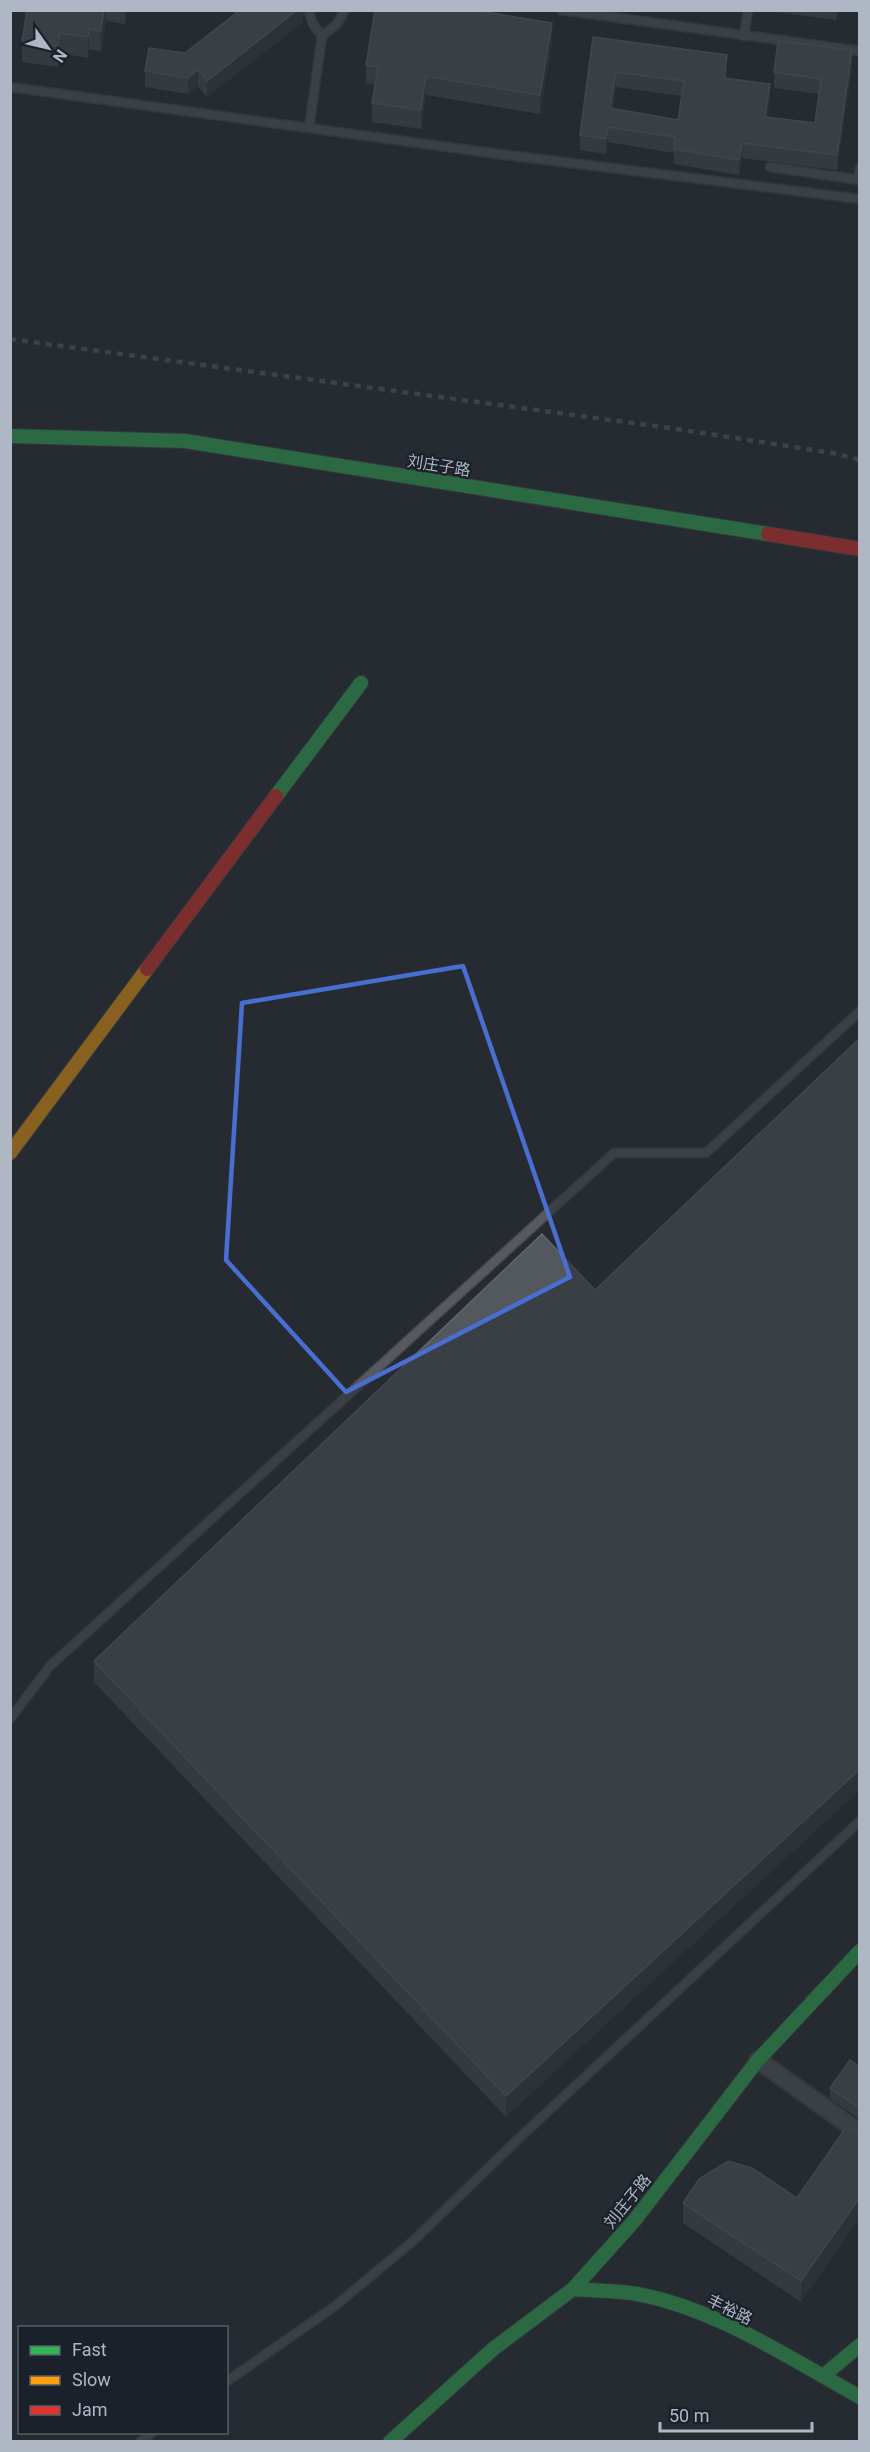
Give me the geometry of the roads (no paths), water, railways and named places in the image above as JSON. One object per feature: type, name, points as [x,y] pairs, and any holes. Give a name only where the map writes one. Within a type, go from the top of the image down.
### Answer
[{"type":"street","name":"刘庄子路","points":[[10,436],[185,441],[860,549]]},
{"type":"street","points":[[10,1153],[361,683]]},
{"type":"street","name":"刘庄子路","points":[[390,2442],[493,2349],[573,2289],[634,2221],[758,2060],[860,1951]]},
{"type":"street","points":[[758,2060],[860,2133]]},
{"type":"street","name":"丰裕路","points":[[573,2289],[637,2294],[697,2311],[860,2397]]},
{"type":"street","points":[[823,2376],[860,2345]]},
{"type":"lane","points":[[308,10],[312,24],[322,36]]},
{"type":"lane","points":[[309,128],[322,36],[338,24],[345,10]]},
{"type":"lane","points":[[561,10],[860,51]]},
{"type":"lane","points":[[744,36],[748,10]]},
{"type":"lane","points":[[10,87],[860,199]]},
{"type":"lane","points":[[770,167],[859,180],[860,168]]},
{"type":"lane","points":[[10,1719],[51,1666],[614,1154],[706,1153],[860,1011]]},
{"type":"lane","points":[[228,2381],[335,2306],[412,2242],[515,2142],[860,1821]]},
{"type":"railway","points":[[10,339],[670,428],[833,453],[860,460]]}]
